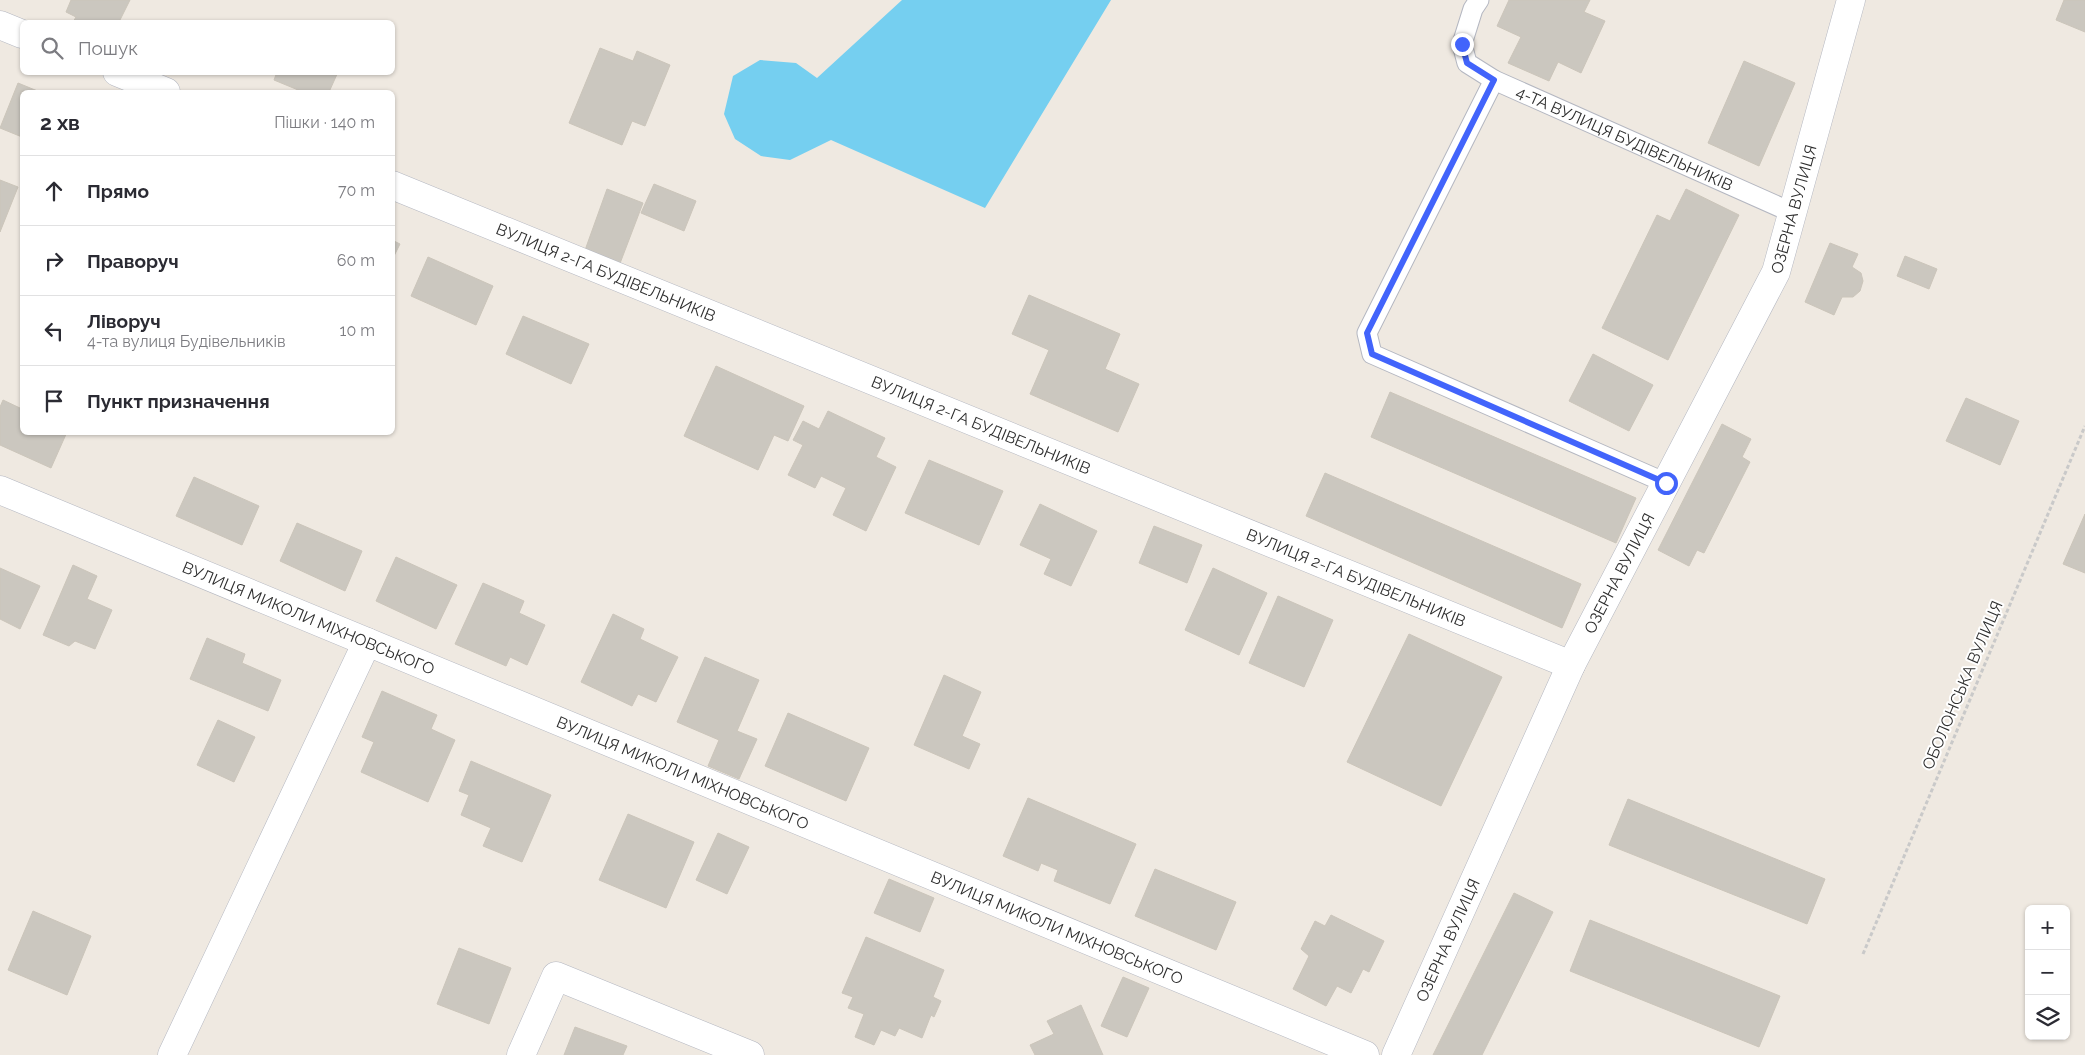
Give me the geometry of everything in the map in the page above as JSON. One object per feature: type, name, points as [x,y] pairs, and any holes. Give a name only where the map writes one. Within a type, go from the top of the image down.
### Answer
[{"type":"street","name":"ОЗЕРНА ВУЛИЦЯ","points":[[1396,1055],[1571,665],[1776,272],[1851,0]]},
{"type":"street","points":[[0,25],[20,33]]},
{"type":"street","points":[[124,75],[161,90]]},
{"type":"street","name":"ВУЛИЦЯ 2-ГА БУДІВЕЛЬНИКІВ","points":[[395,186],[1571,665]]},
{"type":"street","name":"ВУЛИЦЯ МИКОЛИ МІХНОВСЬКОГО","points":[[0,490],[1365,1055]]},
{"type":"street","points":[[172,1055],[368,642]]},
{"type":"street","points":[[521,1055],[556,976],[750,1055]]},
{"type":"lane","name":"4-ТА ВУЛИЦЯ БУДІВЕЛЬНИКІВ","points":[[1479,0],[1473,9],[1462,44],[1467,63],[1494,80],[1793,213]]},
{"type":"lane","points":[[1494,80],[1367,333],[1372,354],[1666,483]]},
{"type":"path","name":"ОБОЛОНСЬКА ВУЛИЦЯ","points":[[1863,954],[2085,426]]},
{"type":"water","points":[[902,0],[1111,0],[985,208],[831,140],[790,160],[761,156],[735,139],[724,114],[733,76],[760,60],[796,63],[817,78]]},
{"type":"building","points":[[71,0],[130,0],[120,20],[74,20],[76,17],[66,12]]},
{"type":"building","points":[[1509,0],[1590,0],[1584,12],[1605,21],[1581,73],[1558,62],[1549,81],[1508,63],[1521,37],[1497,26]]},
{"type":"building","points":[[2064,0],[2085,0],[2085,32],[2056,20]]},
{"type":"building","points":[[600,48],[633,61],[637,51],[670,65],[645,126],[632,121],[622,145],[569,123]]},
{"type":"building","points":[[1744,61],[1795,83],[1759,166],[1708,143]]},
{"type":"building","points":[[276,75],[337,75],[330,90],[298,90],[274,80]]},
{"type":"building","points":[[18,83],[35,90],[20,90],[20,136],[0,128]]},
{"type":"building","points":[[0,180],[18,187],[0,232]]},
{"type":"building","points":[[654,184],[696,201],[684,231],[641,213]]},
{"type":"building","points":[[607,189],[643,203],[619,266],[584,253]]},
{"type":"building","points":[[1686,189],[1739,215],[1668,360],[1602,328],[1657,215],[1670,221]]},
{"type":"building","points":[[395,242],[400,244],[395,254]]},
{"type":"building","points":[[1830,243],[1858,254],[1852,267],[1861,273],[1863,281],[1860,291],[1853,297],[1842,297],[1834,315],[1805,302]]},
{"type":"building","points":[[1905,256],[1937,269],[1929,289],[1897,276]]},
{"type":"building","points":[[428,257],[493,286],[476,325],[411,296]]},
{"type":"building","points":[[1029,295],[1120,334],[1105,369],[1139,384],[1118,432],[1030,394],[1049,350],[1012,334]]},
{"type":"building","points":[[523,316],[589,344],[571,384],[506,354]]},
{"type":"building","points":[[1593,354],[1653,385],[1629,431],[1569,401]]},
{"type":"building","points":[[716,366],[804,406],[788,441],[774,435],[758,470],[684,436]]},
{"type":"building","points":[[1390,392],[1636,498],[1616,543],[1371,437]]},
{"type":"building","points":[[1966,398],[2019,421],[2000,465],[1946,441]]},
{"type":"building","points":[[3,400],[20,408],[20,435],[66,435],[51,468],[0,445],[0,407]]},
{"type":"building","points":[[828,411],[885,438],[876,457],[896,467],[866,531],[833,515],[846,488],[821,476],[815,488],[788,475],[803,445],[793,440],[803,421],[819,429]]},
{"type":"building","points":[[1722,424],[1751,439],[1742,457],[1750,462],[1704,553],[1697,550],[1689,566],[1658,550]]},
{"type":"building","points":[[929,460],[1003,491],[979,545],[905,513]]},
{"type":"building","points":[[1325,473],[1581,584],[1562,628],[1306,516]]},
{"type":"building","points":[[194,477],[259,506],[242,545],[176,516]]},
{"type":"building","points":[[1040,504],[1097,531],[1071,586],[1044,574],[1051,559],[1020,545]]},
{"type":"building","points":[[2085,514],[2085,573],[2063,564]]},
{"type":"building","points":[[297,523],[362,551],[345,591],[280,561]]},
{"type":"building","points":[[1154,526],[1202,545],[1187,583],[1139,563]]},
{"type":"building","points":[[396,557],[457,585],[436,629],[376,601]]},
{"type":"building","points":[[73,565],[97,576],[87,599],[112,610],[95,649],[75,641],[69,646],[43,635]]},
{"type":"building","points":[[0,568],[40,586],[20,629],[0,619]]},
{"type":"building","points":[[1213,568],[1267,593],[1239,655],[1185,630]]},
{"type":"building","points":[[483,583],[524,601],[519,613],[545,625],[527,665],[510,657],[506,666],[455,644]]},
{"type":"building","points":[[1278,596],[1333,620],[1304,687],[1249,663]]},
{"type":"building","points":[[613,614],[644,629],[640,639],[678,657],[656,702],[638,694],[632,706],[581,682]]},
{"type":"building","points":[[1409,634],[1502,677],[1441,806],[1347,762]]},
{"type":"building","points":[[207,638],[245,654],[242,663],[281,680],[268,711],[190,679]]},
{"type":"building","points":[[705,657],[759,680],[737,731],[757,739],[739,779],[708,766],[719,740],[677,722]]},
{"type":"building","points":[[944,675],[981,692],[962,736],[980,744],[969,769],[914,745]]},
{"type":"building","points":[[382,691],[437,715],[431,729],[455,740],[428,802],[361,772],[374,742],[362,737]]},
{"type":"building","points":[[788,713],[869,748],[846,801],[765,766]]},
{"type":"building","points":[[218,720],[255,737],[234,782],[197,765]]},
{"type":"building","points":[[471,761],[551,795],[522,862],[483,846],[491,828],[461,815],[469,795],[459,791]]},
{"type":"building","points":[[1028,798],[1136,844],[1110,904],[1054,881],[1058,870],[1041,863],[1038,871],[1003,856]]},
{"type":"building","points":[[1628,799],[1825,879],[1807,924],[1609,845]]},
{"type":"building","points":[[628,814],[694,842],[666,908],[599,880]]},
{"type":"building","points":[[718,833],[749,847],[727,894],[696,880]]},
{"type":"building","points":[[1155,869],[1236,902],[1216,950],[1135,916]]},
{"type":"building","points":[[889,879],[934,898],[920,932],[874,913]]},
{"type":"building","points":[[1514,893],[1553,912],[1482,1055],[1433,1055]]},
{"type":"building","points":[[33,911],[91,936],[67,995],[8,970]]},
{"type":"building","points":[[1331,915],[1384,941],[1369,972],[1363,969],[1351,993],[1337,986],[1326,1006],[1293,989],[1309,956],[1301,949],[1315,921],[1325,926]]},
{"type":"building","points":[[1590,920],[1780,996],[1759,1047],[1570,971]]},
{"type":"building","points":[[866,937],[944,970],[933,997],[941,1001],[934,1017],[931,1015],[922,1038],[899,1028],[895,1036],[881,1030],[874,1045],[855,1037],[864,1014],[848,1008],[853,997],[842,993]]},
{"type":"building","points":[[459,948],[511,968],[489,1024],[437,1004]]},
{"type":"building","points":[[1123,977],[1149,988],[1127,1037],[1101,1026]]},
{"type":"building","points":[[1081,1005],[1103,1055],[1035,1055],[1030,1045],[1054,1034],[1047,1021]]},
{"type":"building","points":[[575,1027],[627,1046],[623,1055],[564,1055]]},
{"type":"route","points":[[1462,44],[1467,63],[1494,80],[1367,333],[1372,354],[1666,483]]}]
